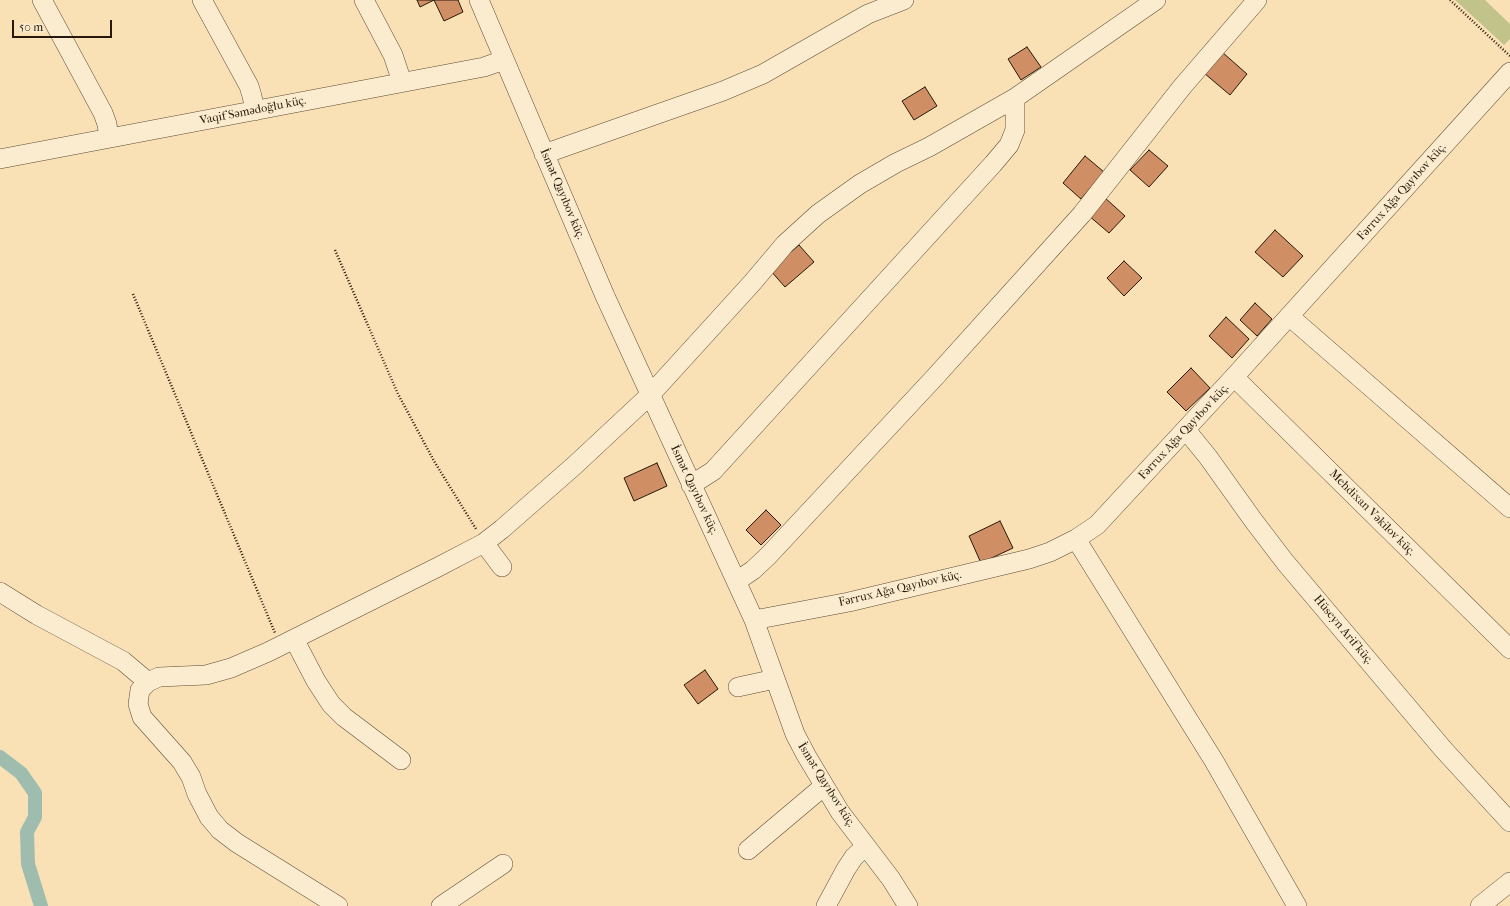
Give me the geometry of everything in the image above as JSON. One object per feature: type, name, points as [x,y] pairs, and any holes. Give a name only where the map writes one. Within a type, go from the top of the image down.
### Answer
[{"type":"street","points":[[42,0],[103,113],[107,124],[109,138]]},
{"type":"street","points":[[202,0],[248,86],[255,111]]},
{"type":"street","points":[[364,0],[394,55],[402,82]]},
{"type":"street","name":"İsmət Qayıbov küç.","points":[[479,0],[605,296],[754,620],[795,734],[840,812],[891,880],[908,906]]},
{"type":"street","points":[[544,154],[723,91],[763,74],[868,14],[904,0]]},
{"type":"street","points":[[338,906],[237,843],[220,830],[209,817],[197,794],[191,777],[182,762],[142,717],[138,704],[140,690],[148,682],[159,677],[206,675],[231,668],[287,643],[484,543],[575,465],[650,395],[752,283],[785,244],[818,214],[860,184],[896,162],[929,147],[1016,98],[1156,0]]},
{"type":"street","points":[[737,581],[753,570],[768,556],[935,377],[1061,238],[1121,166],[1182,87],[1257,0]]},
{"type":"street","name":"Vaqif Səmədoğlu küç.","points":[[0,159],[255,111],[484,66],[504,60]]},
{"type":"street","name":"Fərrux Ağa Qayıbov küç.","points":[[754,620],[849,602],[1028,559],[1050,552],[1076,539],[1097,525],[1186,430],[1510,72]]},
{"type":"street","points":[[691,485],[713,470],[994,164],[1009,145],[1015,130],[1016,98]]},
{"type":"street","points":[[1289,316],[1510,508]]},
{"type":"street","name":"Mehdixan Vəkilov küç.","points":[[1234,377],[1510,649]]},
{"type":"street","name":"Hüseyn Arif küç.","points":[[1186,430],[1208,457],[1285,562],[1443,749],[1510,822]]},
{"type":"street","points":[[1076,539],[1214,761],[1297,906]]},
{"type":"street","points":[[484,543],[502,567]]},
{"type":"street","points":[[0,592],[37,615],[123,661],[148,682]]},
{"type":"street","points":[[287,643],[316,681],[331,704],[344,717],[401,760]]},
{"type":"street","points":[[738,687],[775,679]]},
{"type":"street","points":[[748,850],[824,786]]},
{"type":"street","points":[[826,906],[854,857],[866,846]]},
{"type":"street","points":[[441,906],[503,864]]},
{"type":"street","points":[[1480,906],[1510,882]]},
{"type":"path","points":[[1450,0],[1510,56]]},
{"type":"path","points":[[335,250],[398,394],[434,461],[484,543]]},
{"type":"path","points":[[133,294],[287,643]]},
{"type":"green space","points":[[1455,0],[1485,0],[1510,24],[1510,39],[1504,45]]},
{"type":"building","points":[[417,0],[434,0],[420,7]]},
{"type":"building","points":[[434,0],[458,0],[463,12],[444,21]]},
{"type":"building","points":[[1027,47],[1041,67],[1021,80],[1008,59]]},
{"type":"building","points":[[1222,52],[1247,74],[1230,95],[1204,73]]},
{"type":"building","points":[[925,87],[937,106],[914,120],[902,101]]},
{"type":"building","points":[[1149,150],[1168,166],[1149,187],[1130,170]]},
{"type":"building","points":[[1085,156],[1104,172],[1081,199],[1063,183]]},
{"type":"building","points":[[1104,197],[1125,216],[1109,233],[1088,215]]},
{"type":"building","points":[[1275,230],[1303,256],[1283,277],[1255,252]]},
{"type":"building","points":[[799,245],[814,262],[785,287],[770,270]]},
{"type":"building","points":[[1124,261],[1142,278],[1124,296],[1107,278]]},
{"type":"building","points":[[1255,303],[1272,319],[1257,336],[1240,320]]},
{"type":"building","points":[[1226,317],[1249,339],[1232,358],[1209,336]]},
{"type":"building","points":[[1191,368],[1210,388],[1186,411],[1167,392]]},
{"type":"building","points":[[657,463],[667,486],[634,501],[624,478]]},
{"type":"building","points":[[766,510],[781,525],[761,545],[746,530]]},
{"type":"building","points":[[1000,521],[1013,548],[981,563],[969,536]]},
{"type":"building","points":[[705,670],[718,689],[698,704],[684,685]]},
{"type":"waterway","points":[[0,757],[21,773],[35,793],[35,817],[27,832],[28,864],[41,906]]}]
